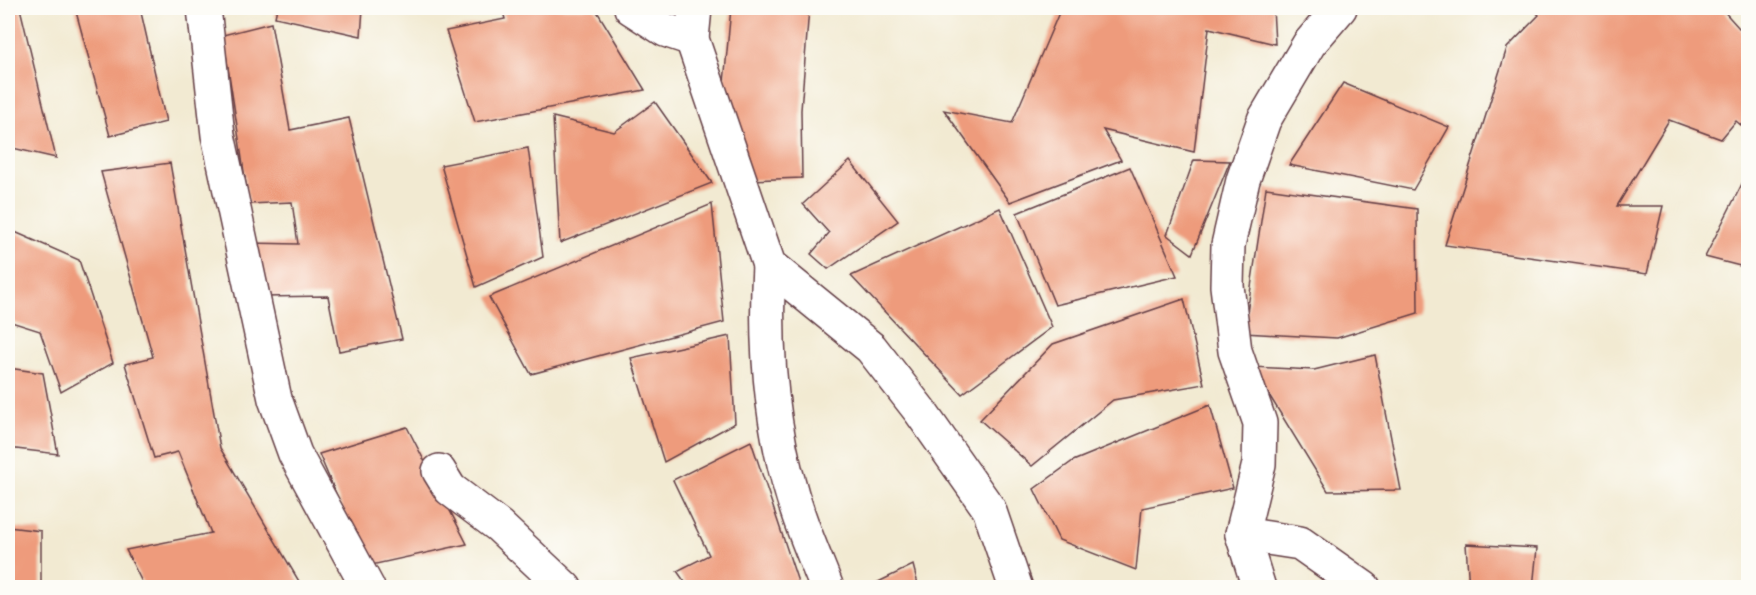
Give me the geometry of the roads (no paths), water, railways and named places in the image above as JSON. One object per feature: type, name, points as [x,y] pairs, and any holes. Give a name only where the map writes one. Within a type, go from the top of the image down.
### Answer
[{"type":"street","points":[[204,8],[218,135],[275,399],[295,454],[368,588]]},
{"type":"street","points":[[631,8],[665,30],[692,39]]},
{"type":"street","points":[[695,8],[692,39],[769,265],[766,313],[773,410],[799,517],[827,588]]},
{"type":"street","points":[[1259,588],[1242,534],[1259,464],[1260,423],[1235,351],[1227,286],[1228,245],[1243,180],[1264,120],[1309,44],[1340,8]]},
{"type":"street","points":[[769,265],[871,348],[920,411],[989,509],[1016,588]]},
{"type":"street","points":[[438,471],[450,489],[499,526],[565,588]]},
{"type":"street","points":[[1242,534],[1300,543],[1364,588]]}]
